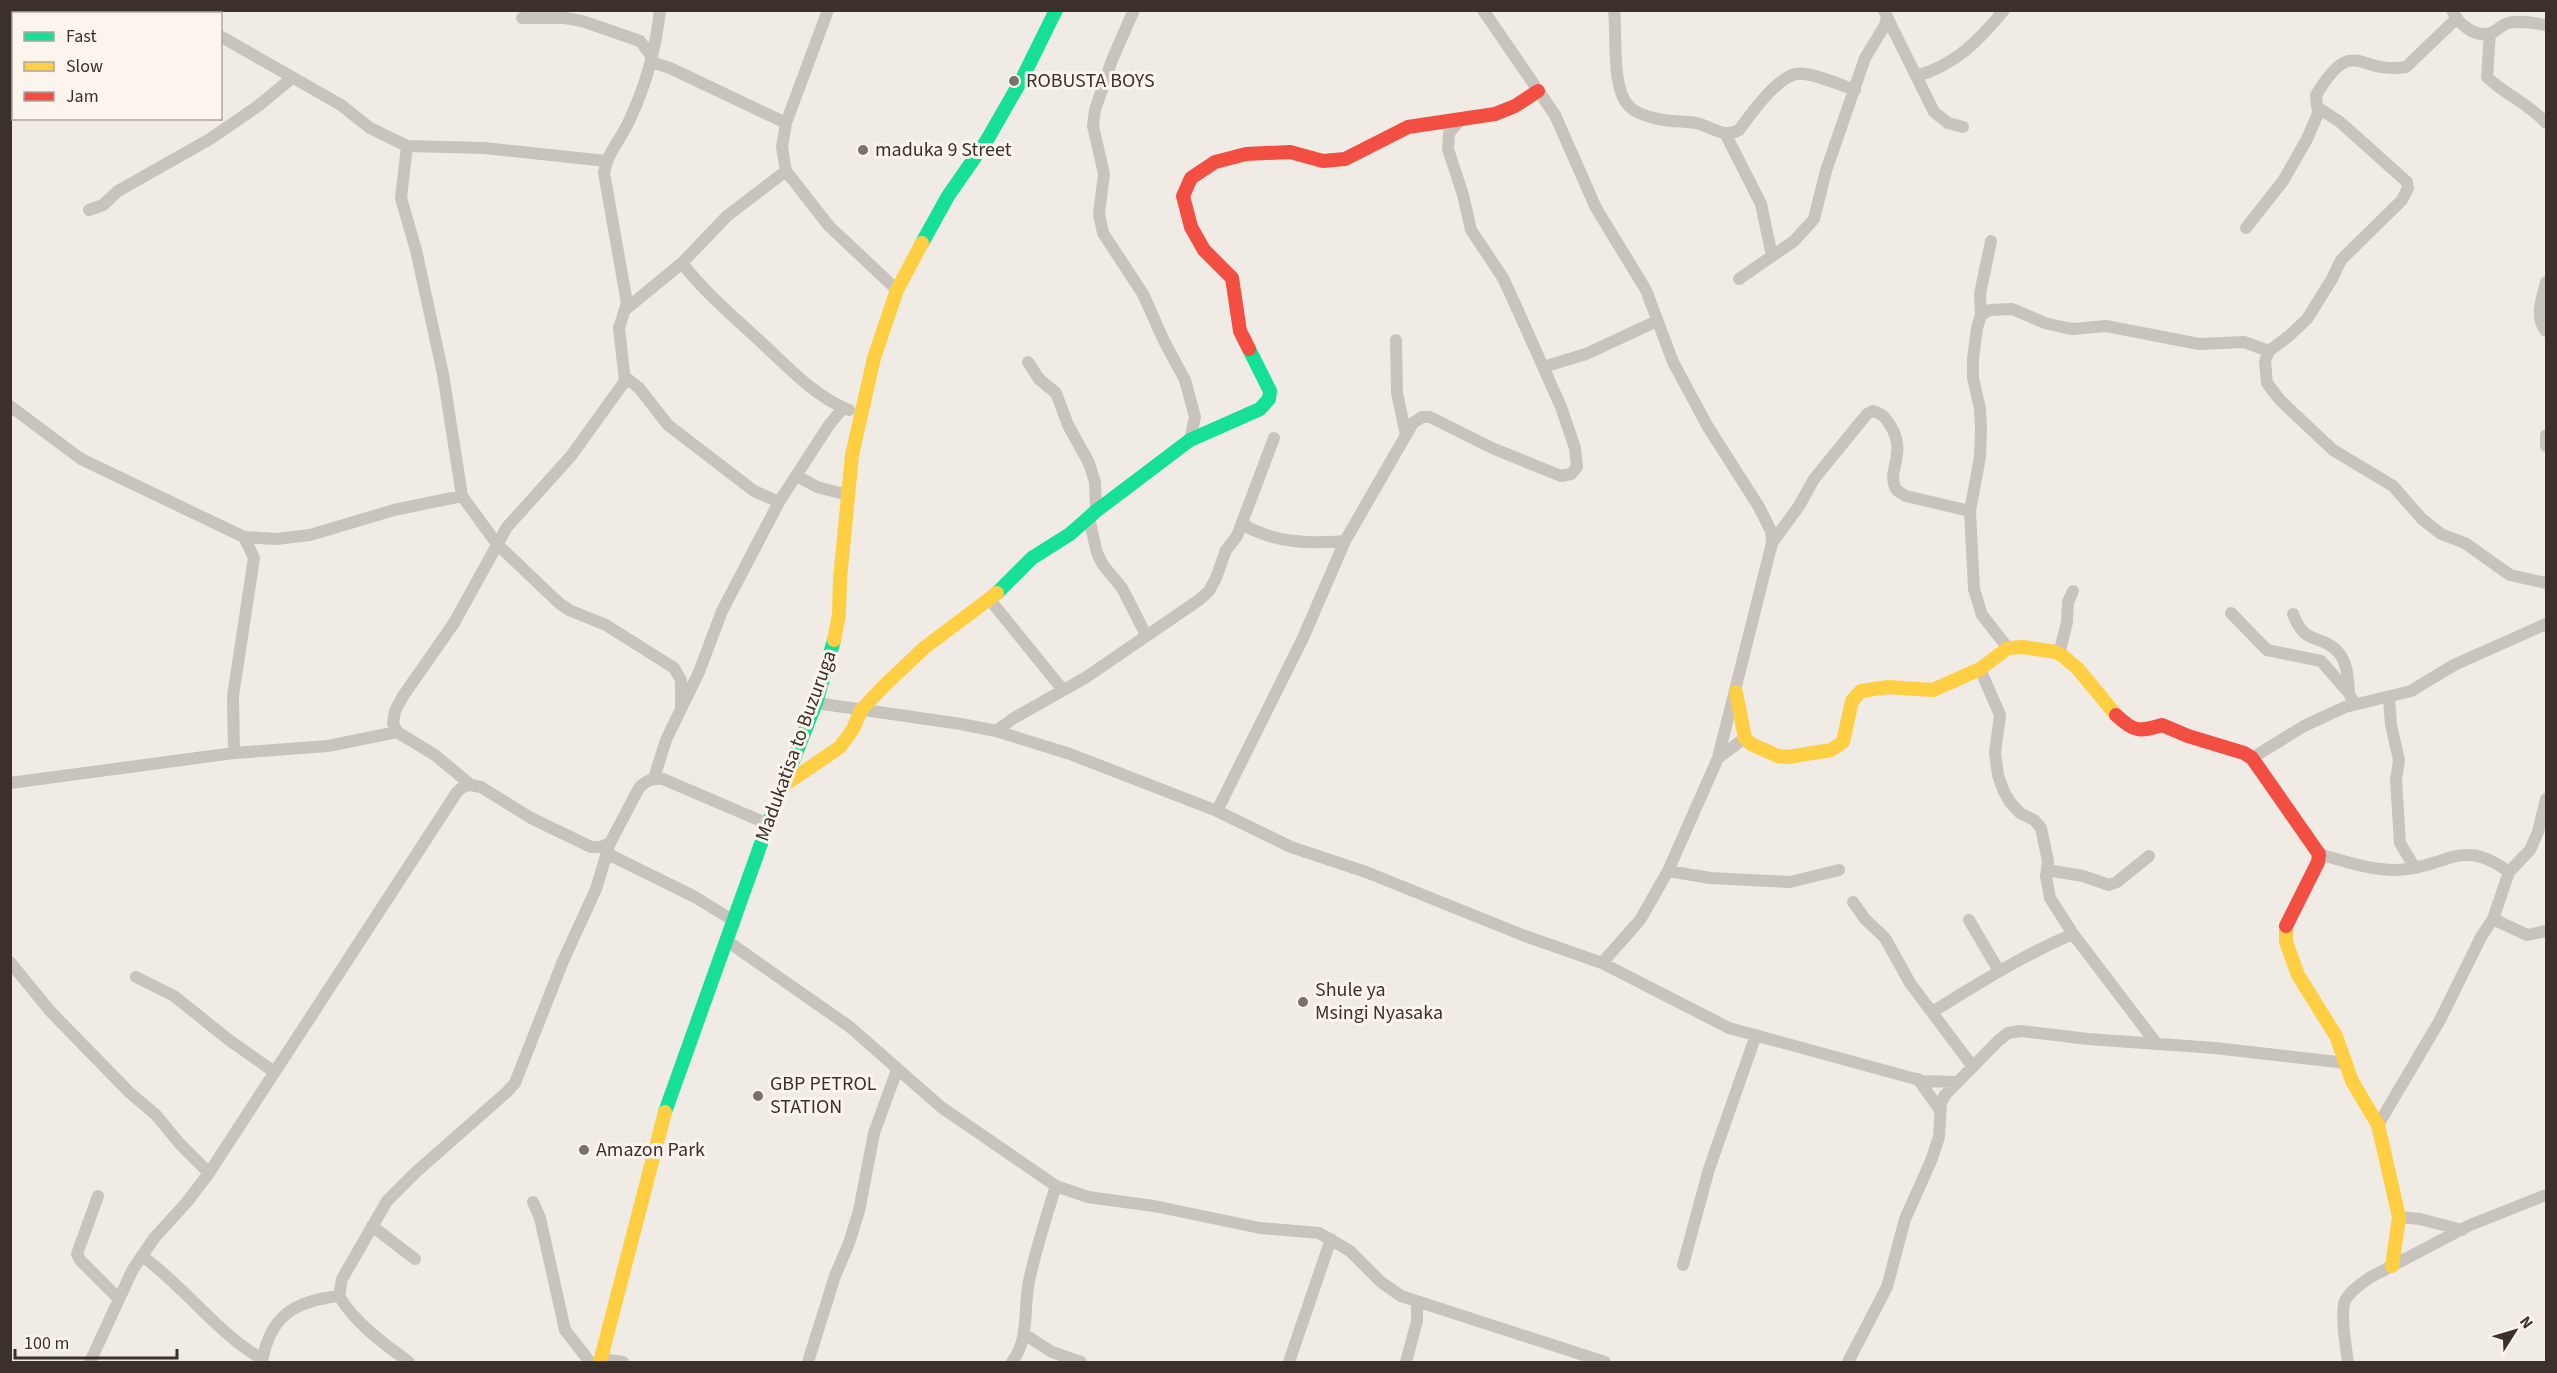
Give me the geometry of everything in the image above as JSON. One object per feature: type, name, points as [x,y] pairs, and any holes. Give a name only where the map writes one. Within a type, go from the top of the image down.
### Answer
[{"type":"street","points":[[471,785],[435,755],[397,732],[393,723],[395,711],[454,623],[496,544],[522,508],[571,456],[624,385],[626,377],[619,328],[626,309],[604,173],[606,161],[619,143],[631,118],[652,59],[660,10]]},
{"type":"street","points":[[828,10],[786,123],[782,147],[786,171],[829,226],[897,290]]},
{"type":"street","name":"Madukatisa to Buzuruga","points":[[597,1361],[656,1140],[698,1014],[727,941],[768,824],[816,703],[832,650],[839,614],[848,495],[860,415],[874,358],[897,290],[948,196],[987,140],[1022,79],[1056,10]]},
{"type":"street","points":[[1134,10],[1112,60],[1095,110],[1093,126],[1104,174],[1099,214],[1103,233],[1143,294],[1185,380],[1195,417],[1190,440]]},
{"type":"street","points":[[1482,10],[1555,115],[1596,208],[1646,290],[1673,362],[1708,427],[1759,507],[1771,531],[1772,543],[1718,758],[1668,871],[1640,920],[1602,963]]},
{"type":"street","points":[[1614,10],[1617,74],[1621,95],[1628,106],[1654,119],[1709,126],[1726,135],[1761,204],[1772,256]]},
{"type":"street","points":[[1916,76],[1934,71],[1955,60],[2004,10]]},
{"type":"street","points":[[1885,14],[1934,112],[1948,123],[1963,127]]},
{"type":"street","points":[[1739,279],[1802,234],[1815,219],[1826,171],[1865,58],[1881,34],[1885,14]]},
{"type":"street","points":[[2547,25],[2528,22],[2509,23],[2490,33],[2469,30],[2454,15],[2406,67],[2396,69],[2358,59],[2347,61],[2336,68],[2316,95],[2317,107],[2340,122],[2407,182],[2408,188],[2402,200],[2347,252],[2307,319],[2269,351],[2265,361],[2266,383],[2287,407],[2333,450],[2393,486],[2422,519],[2442,534],[2465,543],[2510,575],[2547,583]]},
{"type":"street","points":[[522,18],[565,18],[582,21],[640,40],[652,59],[786,123]]},
{"type":"street","points":[[2490,33],[2487,77],[2494,85],[2534,110],[2547,123]]},
{"type":"street","points":[[222,37],[341,105],[370,128],[407,146],[484,148],[606,161]]},
{"type":"street","points":[[1726,135],[1739,130],[1777,85],[1796,74],[1814,76],[1855,90]]},
{"type":"street","points":[[88,210],[103,205],[118,191],[210,139],[258,106],[292,78]]},
{"type":"street","points":[[784,785],[840,747],[853,729],[861,710],[924,648],[990,600],[1020,568],[1070,534],[1092,514],[1190,440],[1260,409],[1266,404],[1270,391],[1240,331],[1232,278],[1200,245],[1191,228],[1183,197],[1184,188],[1194,175],[1218,160],[1270,153],[1291,152],[1322,162],[1353,158],[1408,127],[1506,111],[1538,91]]},
{"type":"street","points":[[2246,228],[2283,181],[2307,139],[2320,109]]},
{"type":"street","points":[[1217,811],[1303,638],[1345,541],[1413,423],[1422,417],[1430,417],[1492,448],[1561,476],[1572,474],[1577,467],[1575,448],[1561,407],[1503,278],[1471,230],[1463,195],[1448,149],[1449,133],[1460,120]]},
{"type":"street","points":[[407,146],[401,198],[416,250],[441,363],[462,496],[496,544],[559,603],[569,610],[606,626],[674,668],[681,680],[681,707]]},
{"type":"street","points":[[626,309],[682,263],[727,216],[786,171]]},
{"type":"street","points":[[1991,241],[1980,294],[1981,315],[1977,328],[1973,378],[1980,409],[1980,458],[1970,511],[1974,589],[1978,606],[2007,648]]},
{"type":"street","points":[[682,263],[713,299],[812,387],[843,408],[860,415]]},
{"type":"street","points":[[2547,282],[2539,314],[2541,323],[2547,331]]},
{"type":"street","points":[[1981,315],[1990,310],[2012,309],[2045,323],[2073,329],[2106,326],[2199,344],[2244,342],[2269,351]]},
{"type":"street","points":[[1543,368],[1586,354],[1657,321]]},
{"type":"street","points":[[1396,340],[1397,393],[1406,435]]},
{"type":"street","points":[[1028,362],[1039,379],[1056,393],[1068,425],[1089,463],[1095,482],[1091,535],[1102,565],[1122,588],[1146,635]]},
{"type":"street","points":[[626,377],[634,383],[668,425],[754,490],[779,502]]},
{"type":"street","points":[[10,406],[81,459],[244,537],[269,539],[310,535],[394,510],[462,496]]},
{"type":"street","points":[[654,778],[666,740],[699,672],[722,611],[779,502],[829,425],[843,408]]},
{"type":"street","points":[[1772,543],[1799,506],[1814,479],[1867,414],[1873,411],[1882,414],[1896,435],[1898,455],[1893,482],[1898,491],[1906,496],[1970,511]]},
{"type":"street","points":[[2547,435],[2547,446]]},
{"type":"street","points":[[996,731],[1014,718],[1085,678],[1209,591],[1226,550],[1242,524],[1274,438]]},
{"type":"street","points":[[797,476],[817,487],[848,495]]},
{"type":"street","points":[[1242,524],[1261,535],[1280,540],[1320,543],[1345,541]]},
{"type":"street","points":[[234,753],[233,696],[253,555],[244,537]]},
{"type":"street","points":[[253,555],[269,539]]},
{"type":"street","points":[[2059,654],[2067,622],[2068,602],[2073,591]]},
{"type":"street","points":[[990,600],[1063,690]]},
{"type":"street","points":[[2231,613],[2267,650],[2321,661],[2351,698]]},
{"type":"street","points":[[2293,614],[2303,633],[2338,651],[2344,661],[2351,698]]},
{"type":"street","points":[[2252,758],[2351,698],[2389,698],[2411,692],[2454,665],[2547,624]]},
{"type":"street","points":[[1736,692],[1745,738],[1751,744],[1778,756],[1813,754],[1831,750],[1843,742],[1852,701],[1861,691],[1888,687],[1933,690],[1980,669],[2007,648],[2042,649],[2059,654],[2078,669],[2117,716],[2130,728],[2143,731],[2162,726],[2170,727],[2188,736],[2244,753],[2252,758],[2319,854],[2380,869],[2415,868],[2466,853],[2492,859],[2509,872]]},
{"type":"street","points":[[1980,669],[2000,715],[1995,753],[1998,775],[2010,802],[2020,813],[2034,820],[2041,828],[2048,861],[2050,898],[2073,934],[2156,1043]]},
{"type":"street","points":[[2389,698],[2391,725],[2399,759],[2396,780],[2400,843],[2415,868]]},
{"type":"street","points":[[816,703],[996,731],[1103,766],[1217,811],[1291,847],[1366,872],[1525,936],[1602,963],[1729,1028],[1918,1079],[1955,1082]]},
{"type":"street","points":[[10,783],[234,753],[328,746],[397,732]]},
{"type":"street","points":[[1718,758],[1745,738]]},
{"type":"street","points":[[409,1362],[357,1319],[339,1296],[342,1279],[387,1201],[515,1083],[562,961],[596,888],[608,848],[639,788],[646,781],[654,778],[663,779],[768,824]]},
{"type":"street","points":[[90,1362],[142,1256],[155,1237],[187,1202],[209,1173],[273,1071],[384,907],[457,792],[464,786],[481,787],[531,818],[591,847],[608,848],[734,921]]},
{"type":"street","points":[[2378,1125],[2440,1020],[2481,937],[2493,919],[2509,872],[2530,850],[2538,832],[2547,799]]},
{"type":"street","points":[[2319,854],[2318,862],[2286,927],[2286,942],[2298,975],[2336,1036],[2355,1087],[2378,1125],[2399,1217],[2392,1266]]},
{"type":"street","points":[[2047,870],[2083,876],[2109,885],[2117,882],[2148,856]]},
{"type":"street","points":[[1668,871],[1710,878],[1790,882],[1839,870]]},
{"type":"street","points":[[1853,902],[1865,919],[1885,938],[1898,966],[1973,1067]]},
{"type":"street","points":[[2493,919],[2527,935],[2547,931]]},
{"type":"street","points":[[1968,920],[1999,970]]},
{"type":"street","points":[[1932,1012],[2035,950],[2073,934]]},
{"type":"street","points":[[727,941],[850,1027],[940,1107],[1056,1186],[1088,1197],[1154,1206],[1260,1228],[1311,1231],[1331,1239],[1356,1256],[1390,1289],[1417,1301],[1605,1362]]},
{"type":"street","points":[[10,962],[50,1011],[130,1093],[156,1115],[180,1144],[209,1173]]},
{"type":"street","points":[[136,977],[174,996],[229,1040],[273,1071]]},
{"type":"street","points":[[1848,1362],[1887,1287],[1905,1219],[1931,1161],[1939,1137],[1940,1110],[1945,1095],[1955,1082],[2008,1033],[2021,1031],[2346,1063]]},
{"type":"street","points":[[1683,1265],[1709,1169],[1756,1035]]},
{"type":"street","points":[[808,1362],[835,1276],[859,1211],[874,1132],[897,1070]]},
{"type":"street","points":[[1918,1079],[1940,1110]]},
{"type":"street","points":[[1012,1362],[1023,1345],[1026,1298],[1033,1263],[1056,1186]]},
{"type":"street","points":[[2348,1362],[2344,1338],[2345,1302],[2356,1288],[2369,1278],[2462,1230],[2547,1195]]},
{"type":"street","points":[[98,1196],[77,1254],[86,1267],[119,1299]]},
{"type":"street","points":[[533,1203],[540,1218],[565,1330],[597,1361],[623,1362]]},
{"type":"street","points":[[2399,1217],[2420,1219],[2462,1230]]},
{"type":"street","points":[[372,1226],[415,1259]]},
{"type":"street","points":[[1289,1362],[1331,1239]]},
{"type":"street","points":[[142,1256],[177,1283],[240,1344],[262,1361],[275,1325],[290,1309],[315,1299],[339,1296]]},
{"type":"street","points":[[1406,1362],[1417,1321],[1417,1301]]},
{"type":"street","points":[[1024,1334],[1052,1352],[1081,1362]]},
{"type":"traffic: fast","points":[[922,243],[948,196],[987,140],[1022,79],[1056,10]]},
{"type":"traffic: fast","points":[[997,593],[1032,558],[1070,534],[1096,511],[1190,440],[1260,409],[1269,399],[1270,391],[1249,349]]},
{"type":"traffic: fast","points":[[665,1112],[768,824],[816,703],[834,640]]},
{"type":"traffic: slow","points":[[834,640],[839,614],[840,579],[852,455],[874,358],[897,290],[922,243]]},
{"type":"traffic: slow","points":[[784,785],[840,747],[853,729],[861,710],[885,685],[924,648],[997,593]]},
{"type":"traffic: slow","points":[[1736,692],[1745,738],[1751,744],[1778,756],[1788,757],[1831,750],[1843,742],[1852,701],[1861,691],[1888,687],[1933,690],[1980,669],[2008,648],[2023,647],[2056,652],[2063,656],[2078,669],[2116,715]]},
{"type":"traffic: slow","points":[[2286,926],[2286,942],[2298,975],[2336,1036],[2352,1081],[2378,1125],[2399,1217],[2392,1266]]},
{"type":"traffic: slow","points":[[600,1362],[665,1112]]},
{"type":"traffic: jam","points":[[1249,349],[1240,331],[1232,278],[1204,250],[1191,227],[1183,196],[1191,178],[1215,162],[1246,154],[1290,152],[1323,161],[1345,159],[1408,127],[1495,114],[1515,106],[1538,91]]},
{"type":"traffic: jam","points":[[2116,715],[2137,729],[2162,725],[2188,736],[2244,753],[2252,758],[2319,854],[2318,862],[2286,926]]},
{"type":"place","name":"ROBUSTA BOYS","points":[[1014,81]]},
{"type":"place","name":"maduka 9 Street","points":[[863,150]]},
{"type":"place","name":"Shule ya Msingi Nyasaka","points":[[1303,1002]]},
{"type":"place","name":"GBP PETROL STATION","points":[[758,1096]]},
{"type":"place","name":"Amazon Park","points":[[584,1150]]}]
